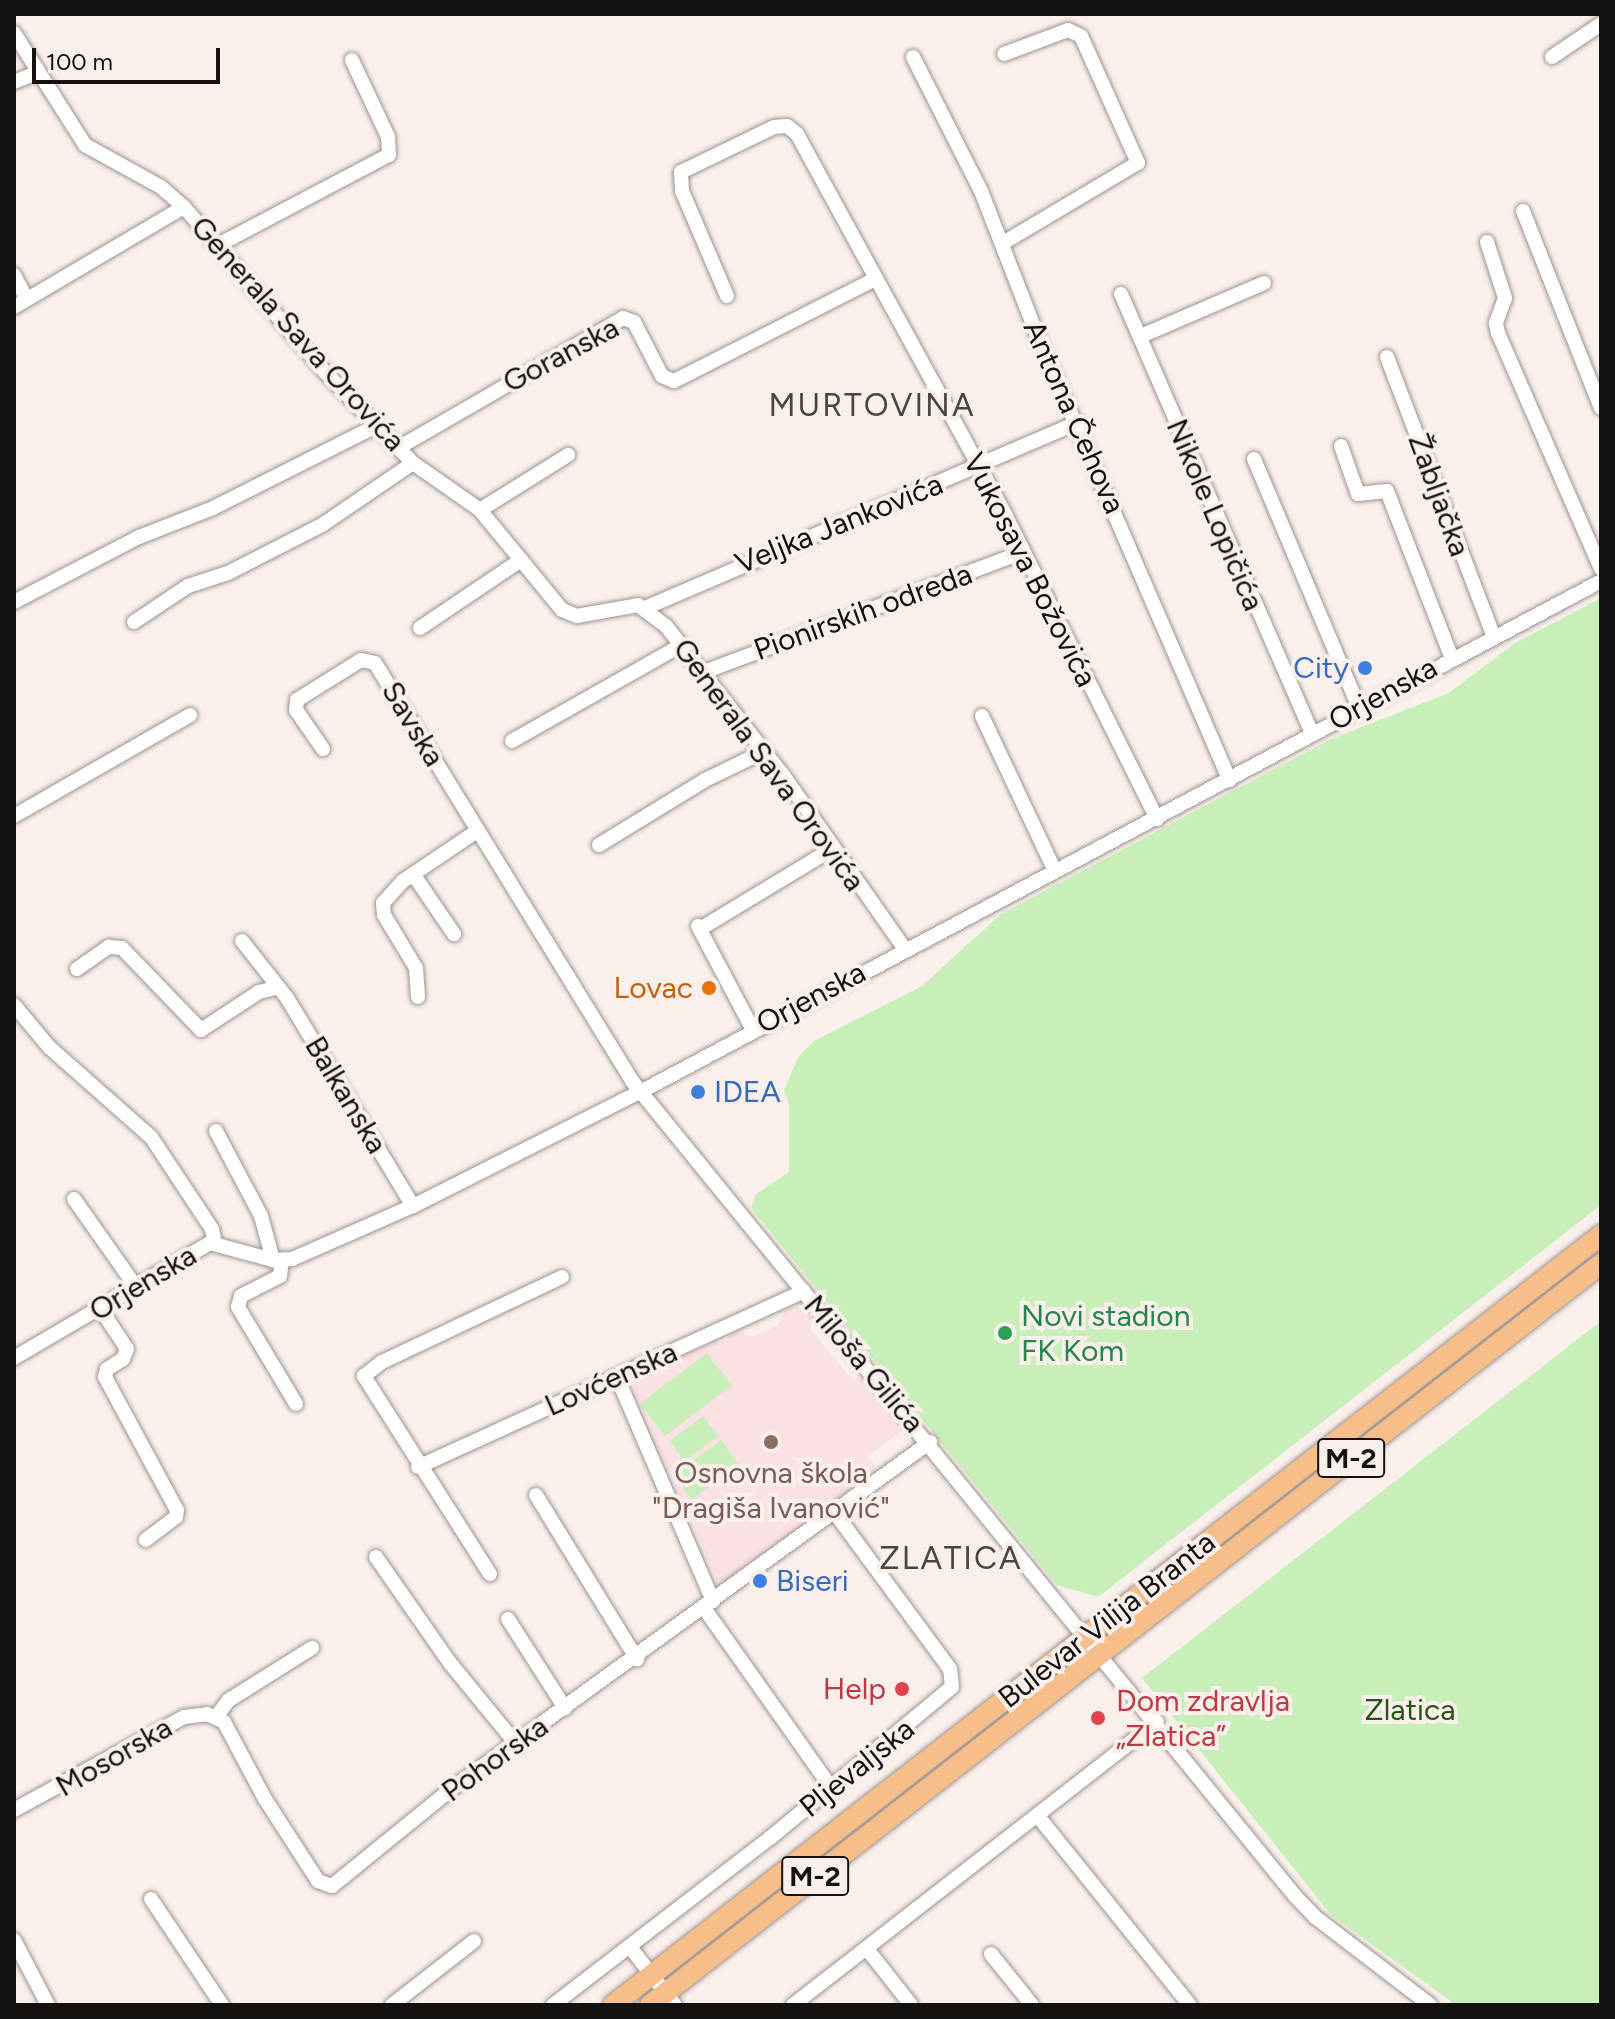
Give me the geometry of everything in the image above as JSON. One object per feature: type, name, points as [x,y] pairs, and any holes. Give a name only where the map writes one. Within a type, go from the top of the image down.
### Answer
[{"type":"main road","name":"Bulevar Vilija Branta","points":[[613,2005],[1601,1235]]},
{"type":"main road","name":"Bulevar Vilija Branta","points":[[664,2001],[1101,1653],[1601,1264]]},
{"type":"street","points":[[1552,57],[1601,24]]},
{"type":"street","points":[[1003,243],[1138,163],[1078,33],[1061,32],[1004,54]]},
{"type":"street","name":"Generala Sava Orovića","points":[[14,33],[36,73],[85,145],[161,187],[184,207],[220,244],[250,288],[398,448],[413,463],[480,510],[566,613],[645,608],[682,645],[905,949]]},
{"type":"street","name":"Antona Čehova","points":[[913,57],[1003,243],[1230,780]]},
{"type":"street","points":[[220,244],[389,155],[388,137],[352,60]]},
{"type":"street","points":[[14,82],[36,73]]},
{"type":"street","name":"Vukosava Božovića","points":[[727,296],[682,191],[681,172],[777,126],[797,134],[873,280],[1023,552],[1157,819]]},
{"type":"street","points":[[14,275],[21,303],[184,207]]},
{"type":"street","points":[[1523,211],[1601,408]]},
{"type":"street","points":[[1487,242],[1505,298],[1496,323],[1498,333],[1601,569]]},
{"type":"street","name":"Goranska","points":[[398,448],[623,318],[634,322],[662,376],[674,381],[873,280]]},
{"type":"street","points":[[1141,336],[1264,283]]},
{"type":"street","name":"Nikole Lopičića","points":[[1121,294],[1312,734]]},
{"type":"street","name":"Žabljačka","points":[[1387,357],[1493,634]]},
{"type":"street","name":"Veljka Jankovića","points":[[645,608],[978,468],[1078,422]]},
{"type":"street","points":[[14,602],[139,537],[213,508],[378,425]]},
{"type":"street","points":[[1341,446],[1358,494],[1387,491],[1451,656]]},
{"type":"street","points":[[480,510],[568,455]]},
{"type":"street","points":[[1254,459],[1359,707]]},
{"type":"street","points":[[134,622],[188,586],[228,573],[322,525],[413,463]]},
{"type":"street","name":"Pionirskih odreda","points":[[704,672],[1023,552]]},
{"type":"street","points":[[420,628],[521,560]]},
{"type":"street","name":"Orjenska","points":[[14,1358],[215,1243],[277,1260],[315,1251],[413,1206],[642,1091],[752,1028],[1230,780],[1451,656],[1601,581]]},
{"type":"street","points":[[512,741],[682,645]]},
{"type":"street","name":"Savska","points":[[323,749],[296,710],[297,700],[361,660],[375,663],[642,1091]]},
{"type":"street","points":[[14,816],[190,715]]},
{"type":"street","points":[[982,716],[1055,871]]},
{"type":"street","points":[[599,845],[705,780],[763,752]]},
{"type":"street","points":[[418,997],[416,968],[383,908],[389,893],[477,831]]},
{"type":"street","points":[[752,1028],[699,928],[832,849]]},
{"type":"street","points":[[413,874],[454,934]]},
{"type":"street","name":"Balkanska","points":[[242,941],[275,988],[287,998],[413,1206]]},
{"type":"street","points":[[77,969],[109,947],[119,946],[201,1030],[259,992],[275,988]]},
{"type":"street","points":[[14,1005],[50,1048],[151,1137],[212,1229],[215,1243]]},
{"type":"street","name":"Miloša Gilića","points":[[642,1091],[1315,1917],[1423,2003]]},
{"type":"street","points":[[216,1131],[261,1216],[280,1276],[241,1296],[238,1307],[296,1404]]},
{"type":"street","points":[[74,1199],[136,1287]]},
{"type":"street","points":[[490,1574],[365,1382],[366,1371],[562,1277]]},
{"type":"street","name":"Lovćenska","points":[[418,1467],[804,1291]]},
{"type":"street","points":[[100,1308],[127,1349],[105,1377],[177,1510],[176,1517],[146,1540]]},
{"type":"street","points":[[617,1377],[708,1605],[832,1789]]},
{"type":"street","name":"Pohorska","points":[[216,1717],[224,1722],[284,1830],[326,1886],[930,1442]]},
{"type":"street","points":[[536,1495],[637,1659]]},
{"type":"street","name":"Pljevaljska","points":[[553,2005],[832,1789],[949,1693],[953,1680],[835,1513]]},
{"type":"street","points":[[376,1557],[450,1663],[517,1745]]},
{"type":"street","points":[[508,1619],[565,1708]]},
{"type":"street","points":[[216,1717],[229,1700],[312,1648]]},
{"type":"street","name":"Mosorska","points":[[14,1810],[184,1717],[216,1717]]},
{"type":"street","points":[[793,2005],[1157,1722]]},
{"type":"street","points":[[1037,1815],[1190,2005]]},
{"type":"street","points":[[151,1899],[222,2005]]},
{"type":"street","points":[[14,1940],[48,2005]]},
{"type":"street","points":[[392,2005],[474,1941]]},
{"type":"street","points":[[630,1947],[652,1975],[664,2001]]},
{"type":"street","points":[[867,1949],[911,2005]]},
{"type":"street","points":[[991,1954],[1032,2005]]},
{"type":"shaded area","name":"Osnovna škola \"Dragiša Ivanović\"","points":[[799,1306],[813,1316],[810,1329],[852,1379],[865,1378],[905,1429],[868,1456],[878,1470],[728,1581],[717,1581],[632,1385],[638,1376],[717,1340],[720,1344],[737,1331],[752,1337],[778,1325],[785,1310]]},
{"type":"green space","points":[[1601,598],[1601,1205],[1098,1597],[1057,1585],[751,1208],[756,1194],[789,1172],[789,1104],[784,1091],[798,1057],[814,1041],[922,986],[1001,914],[1331,739],[1449,693],[1515,643]]},
{"type":"green space","name":"Zlatica","points":[[1601,1321],[1601,2005],[1456,2005],[1331,1915],[1142,1678]]},
{"type":"green space","points":[[707,1353],[732,1386],[665,1436],[640,1404]]},
{"type":"green space","points":[[703,1416],[718,1436],[685,1461],[669,1441]]},
{"type":"green space","points":[[721,1440],[739,1465],[691,1500],[673,1475]]},
{"type":"place","name":"City","points":[[1365,668]]},
{"type":"place","name":"Lovac","points":[[709,988]]},
{"type":"place","name":"IDEA","points":[[698,1092]]},
{"type":"place","name":"Novi stadion FK Kom","points":[[1005,1333]]},
{"type":"place","name":"Osnovna škola \"Dragiša Ivanović\"","points":[[771,1442]]},
{"type":"place","name":"Biseri","points":[[760,1581]]},
{"type":"place","name":"Help","points":[[902,1689]]},
{"type":"place","name":"Dom zdravlja „Zlatica”","points":[[1098,1718]]},
{"type":"district","name":"MURTOVINA","points":[[872,405]]},
{"type":"district","name":"ZLATICA","points":[[951,1558]]}]
